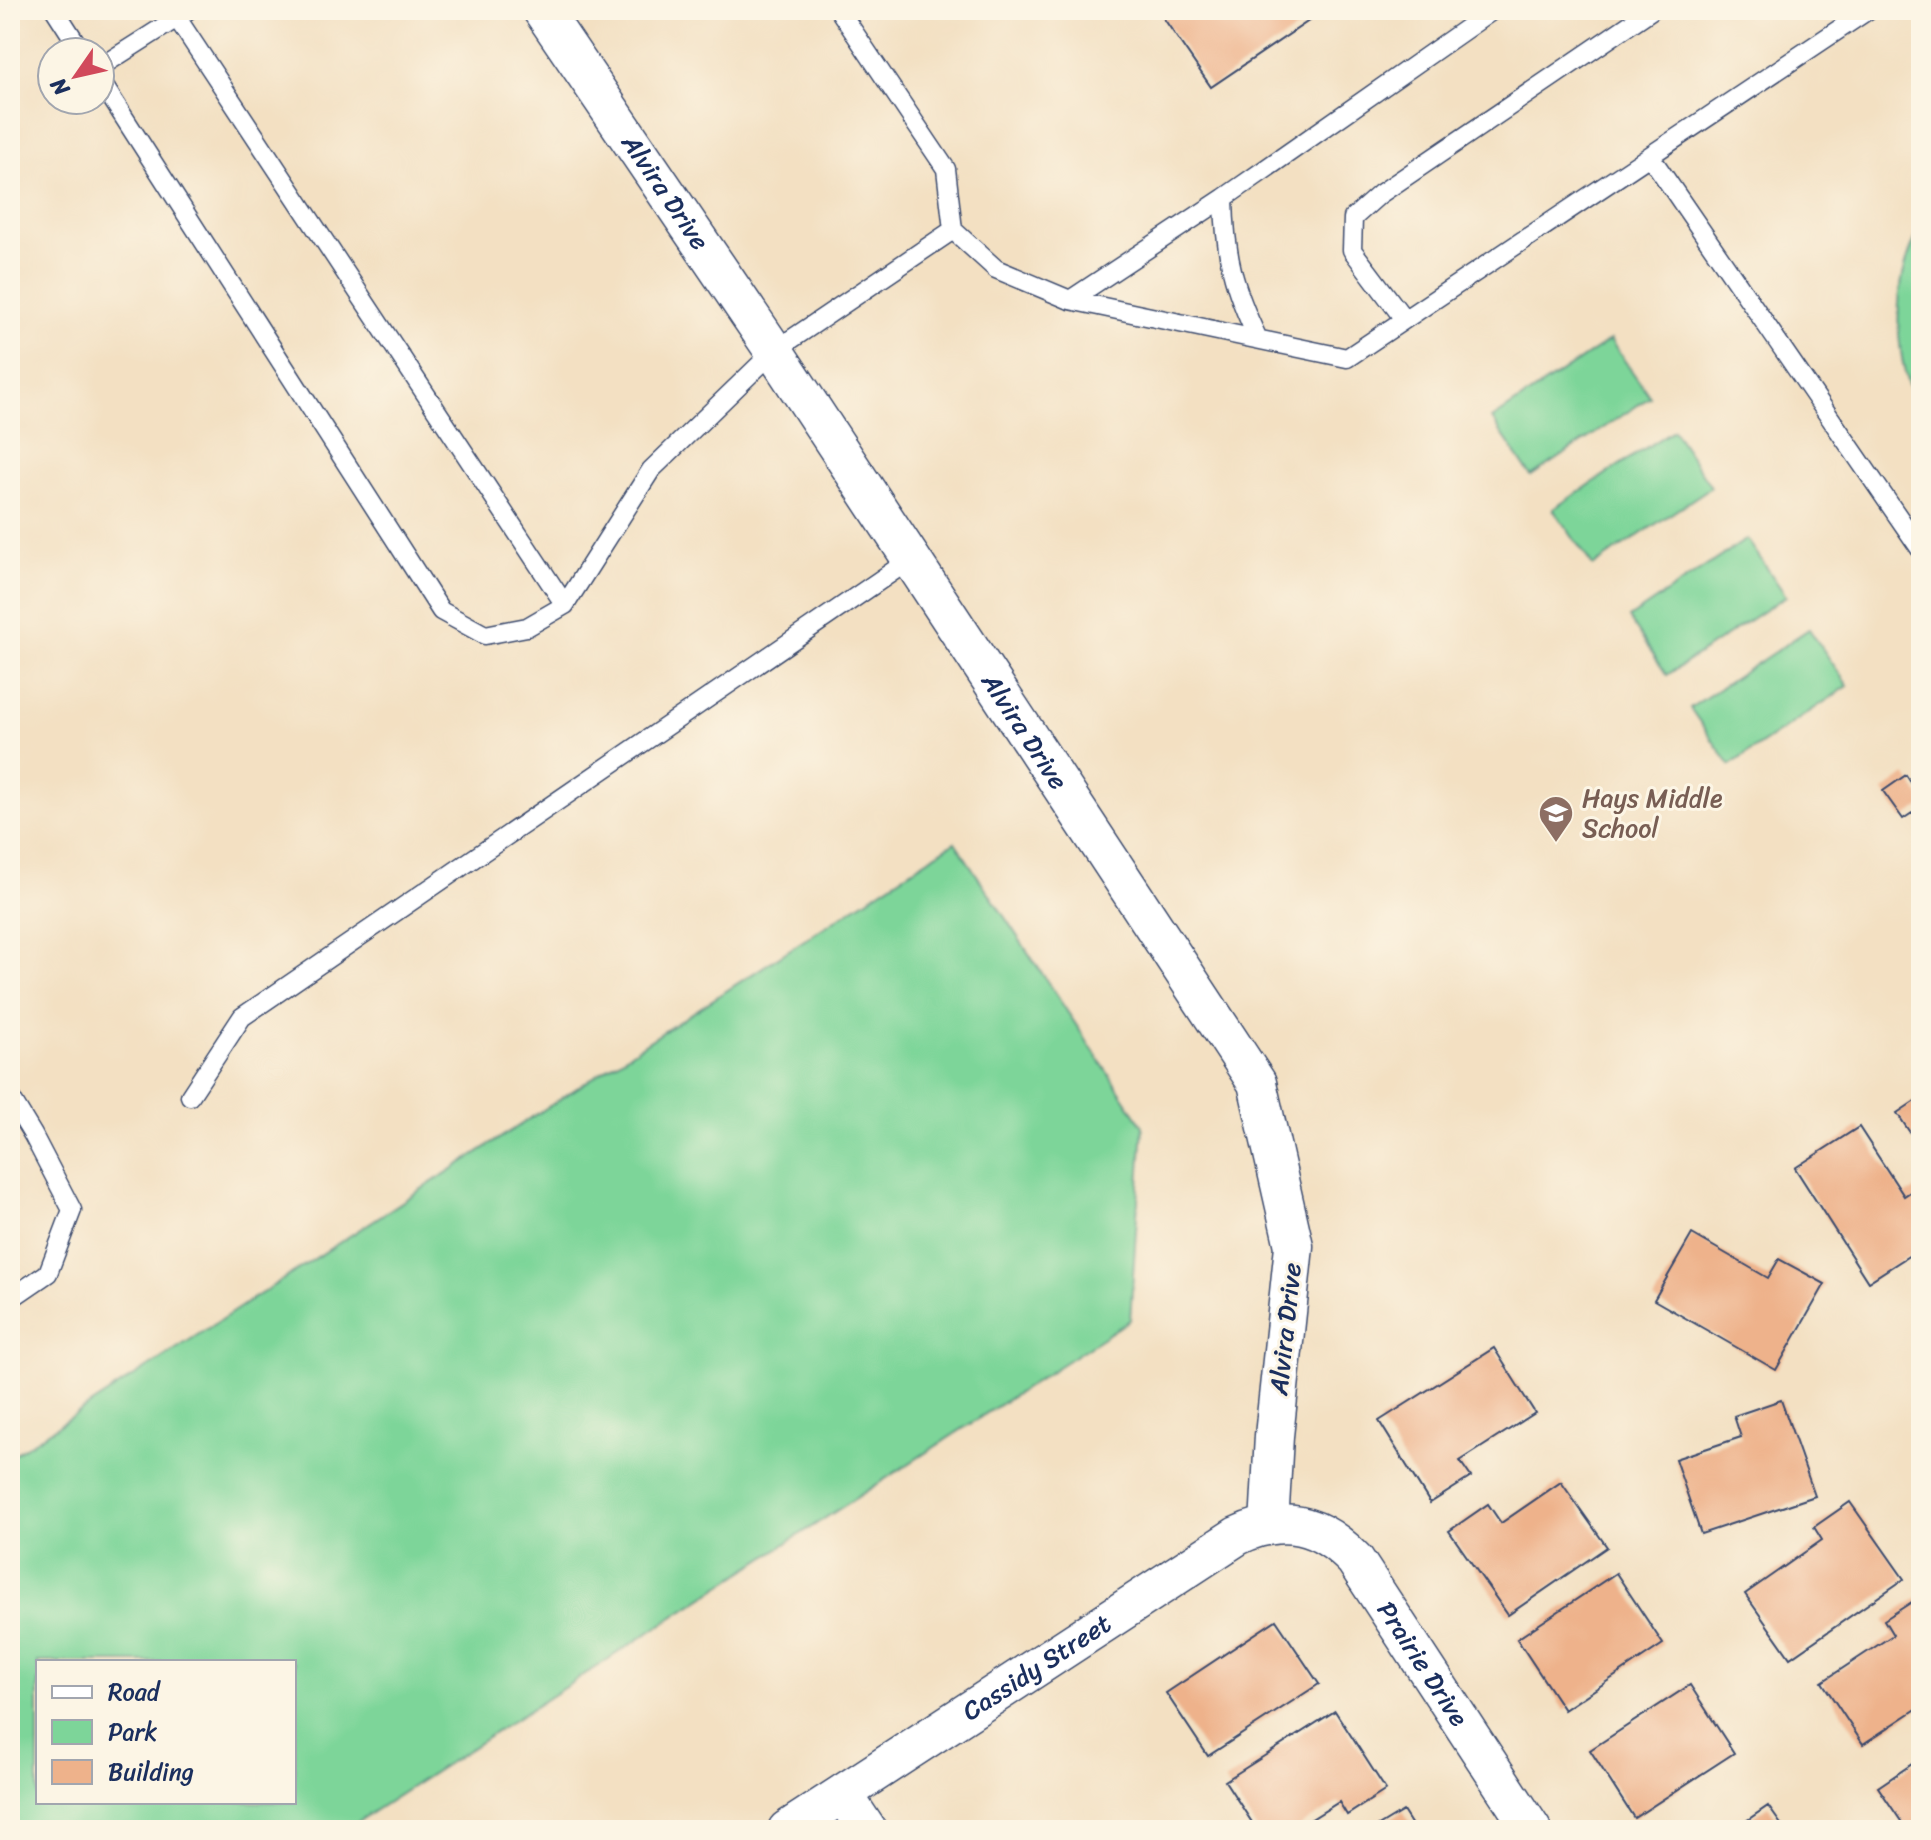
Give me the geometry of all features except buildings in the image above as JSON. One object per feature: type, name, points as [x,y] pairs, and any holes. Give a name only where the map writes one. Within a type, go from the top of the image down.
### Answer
[{"type":"street","name":"Alvira Drive","points":[[542,10],[774,351],[1257,1083],[1294,1246],[1274,1436],[1280,1524]]},
{"type":"street","name":"Cassidy Street","points":[[787,1830],[1237,1536],[1280,1524]]},
{"type":"street","name":"Prairie Drive","points":[[1280,1524],[1309,1528],[1330,1537],[1355,1560],[1532,1830]]},
{"type":"street","points":[[843,1794],[867,1830]]},
{"type":"lane","points":[[55,10],[72,36]]},
{"type":"lane","points":[[839,10],[946,169],[953,230],[996,269],[1070,300],[1347,358],[1868,10]]},
{"type":"lane","points":[[1070,300],[1224,198],[1493,10]]},
{"type":"lane","points":[[1404,319],[1352,250],[1353,218],[1380,194],[1651,10]]},
{"type":"lane","points":[[116,57],[183,14],[565,605]]},
{"type":"lane","points":[[116,105],[441,611],[485,635],[527,627],[565,605],[651,470],[774,351],[953,230]]},
{"type":"lane","points":[[1650,156],[1921,550]]},
{"type":"lane","points":[[1224,198],[1225,237],[1237,295],[1258,339]]},
{"type":"lane","points":[[190,1096],[242,1017],[911,559]]},
{"type":"lane","points":[[10,1097],[72,1210],[48,1273],[12,1294]]},
{"type":"green space","points":[[1921,228],[1921,419],[1905,372],[1898,323],[1903,274]]},
{"type":"green space","points":[[1610,340],[1650,397],[1531,476],[1492,419]]},
{"type":"green space","points":[[1673,430],[1711,487],[1593,566],[1553,509]]},
{"type":"green space","points":[[1747,539],[1786,596],[1667,675],[1629,618]]},
{"type":"green space","points":[[1809,629],[1848,686],[1730,765],[1690,708]]},
{"type":"green space","points":[[955,842],[1143,1126],[1130,1320],[345,1830],[10,1830],[10,1457]]},
{"type":"place","name":"Hays Middle School","points":[[1556,844]]}]
